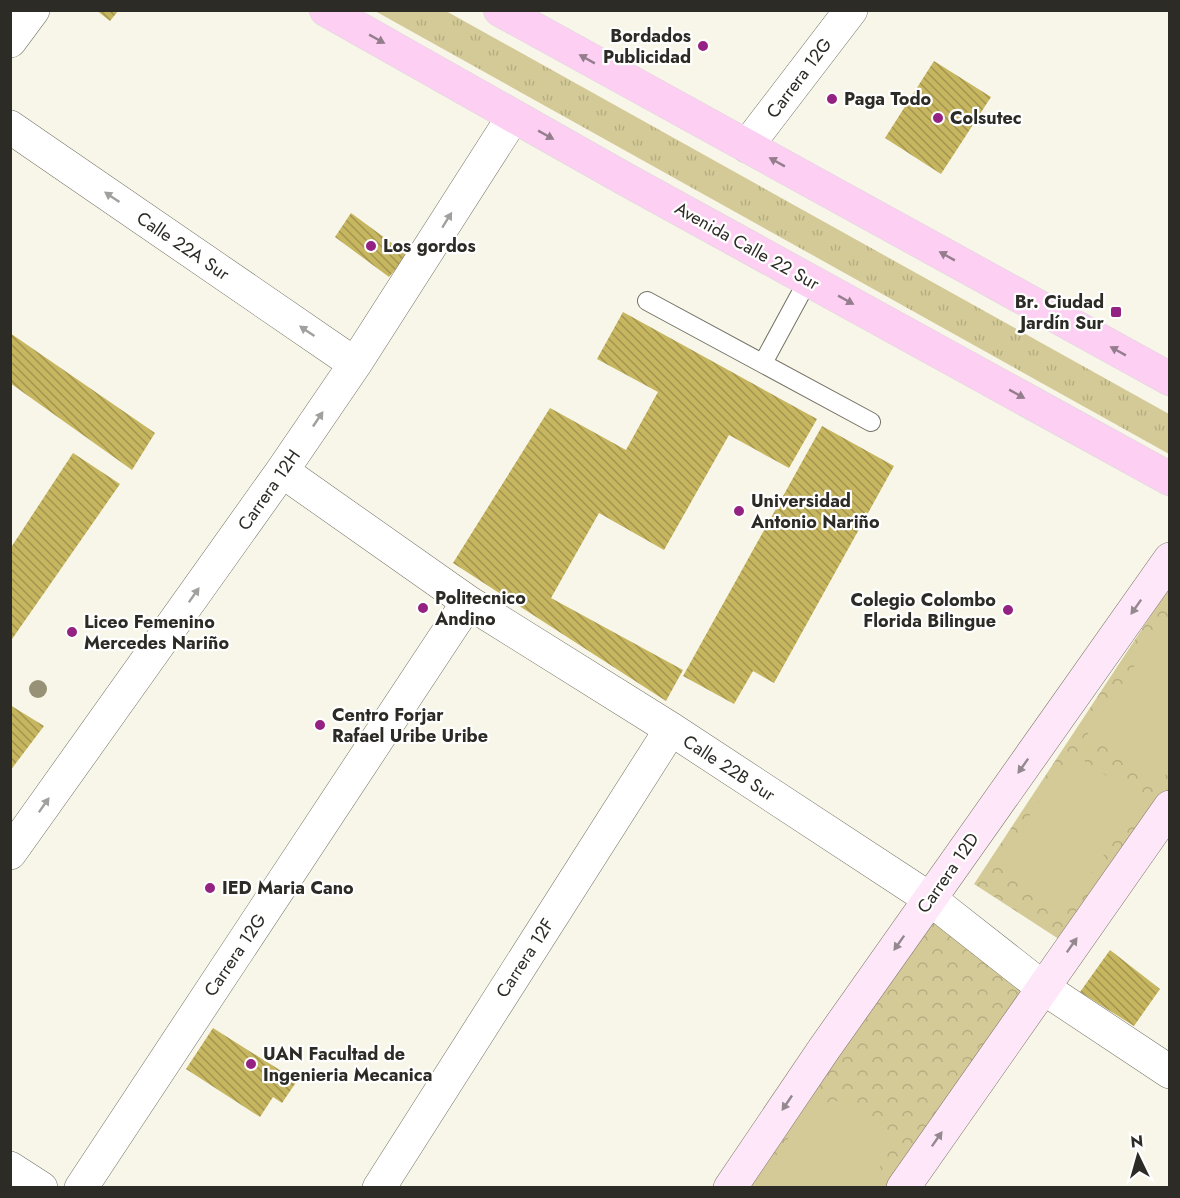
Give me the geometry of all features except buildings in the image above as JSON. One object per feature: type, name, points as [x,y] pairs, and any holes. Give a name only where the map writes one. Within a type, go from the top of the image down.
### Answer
[{"type":"main road","name":"Avenida Calle 22 Sur","points":[[326,10],[513,117],[1170,479]]},
{"type":"main road","points":[[500,10],[1170,379]]},
{"type":"street","points":[[10,41],[33,10]]},
{"type":"street","name":"Carrera 12G","points":[[747,146],[851,10]]},
{"type":"street","name":"Carrera 12H","points":[[10,853],[356,364],[513,117]]},
{"type":"street","name":"Calle 22A Sur","points":[[10,127],[356,364]]},
{"type":"street","name":"Calle 22B Sur","points":[[282,471],[468,602],[671,729],[930,899],[1042,987],[1170,1072]]},
{"type":"street","name":"Carrera 12D","points":[[730,1188],[824,1049],[1170,559]]},
{"type":"street","name":"Carrera 12G","points":[[81,1188],[468,602]]},
{"type":"street","name":"Carrera 12F","points":[[379,1188],[671,729]]},
{"type":"street","points":[[903,1188],[1170,807]]},
{"type":"street","points":[[10,1168],[41,1188]]},
{"type":"lane","points":[[762,363],[808,280]]},
{"type":"lane","points":[[647,301],[871,422]]},
{"type":"green space","points":[[375,11],[446,11],[1169,414],[1169,454]]},
{"type":"green space","points":[[1169,588],[1169,792],[1068,945],[974,884]]},
{"type":"green space","points":[[1164,623],[1170,627],[1170,769],[1160,783],[1087,735]]},
{"type":"green space","points":[[1072,753],[1142,799],[1066,911],[996,865]]},
{"type":"green space","points":[[922,912],[1024,991],[891,1187],[745,1188]]},
{"type":"green space","points":[[836,1101],[858,1108],[875,1122],[880,1130],[884,1152],[877,1173],[867,1187],[754,1187],[790,1136],[797,1121],[808,1110]]},
{"type":"place","name":"Bordados Publicidad","points":[[703,46]]},
{"type":"place","name":"Paga Todo","points":[[832,99]]},
{"type":"place","name":"Colsutec","points":[[938,118]]},
{"type":"place","name":"Los gordos","points":[[371,246]]},
{"type":"place","name":"Br. Ciudad Jardín Sur","points":[[1116,312]]},
{"type":"place","name":"Universidad Antonio Nariño","points":[[739,511]]},
{"type":"place","name":"Politecnico Andino","points":[[423,608]]},
{"type":"place","name":"Colegio Colombo Florida Bilingue","points":[[1008,610]]},
{"type":"place","name":"Liceo Femenino Mercedes Nariño","points":[[72,632]]},
{"type":"place","name":"Centro Forjar Rafael Uribe Uribe","points":[[320,725]]},
{"type":"place","name":"IED Maria Cano","points":[[210,888]]},
{"type":"place","name":"UAN Facultad de Ingenieria Mecanica","points":[[251,1064]]}]
